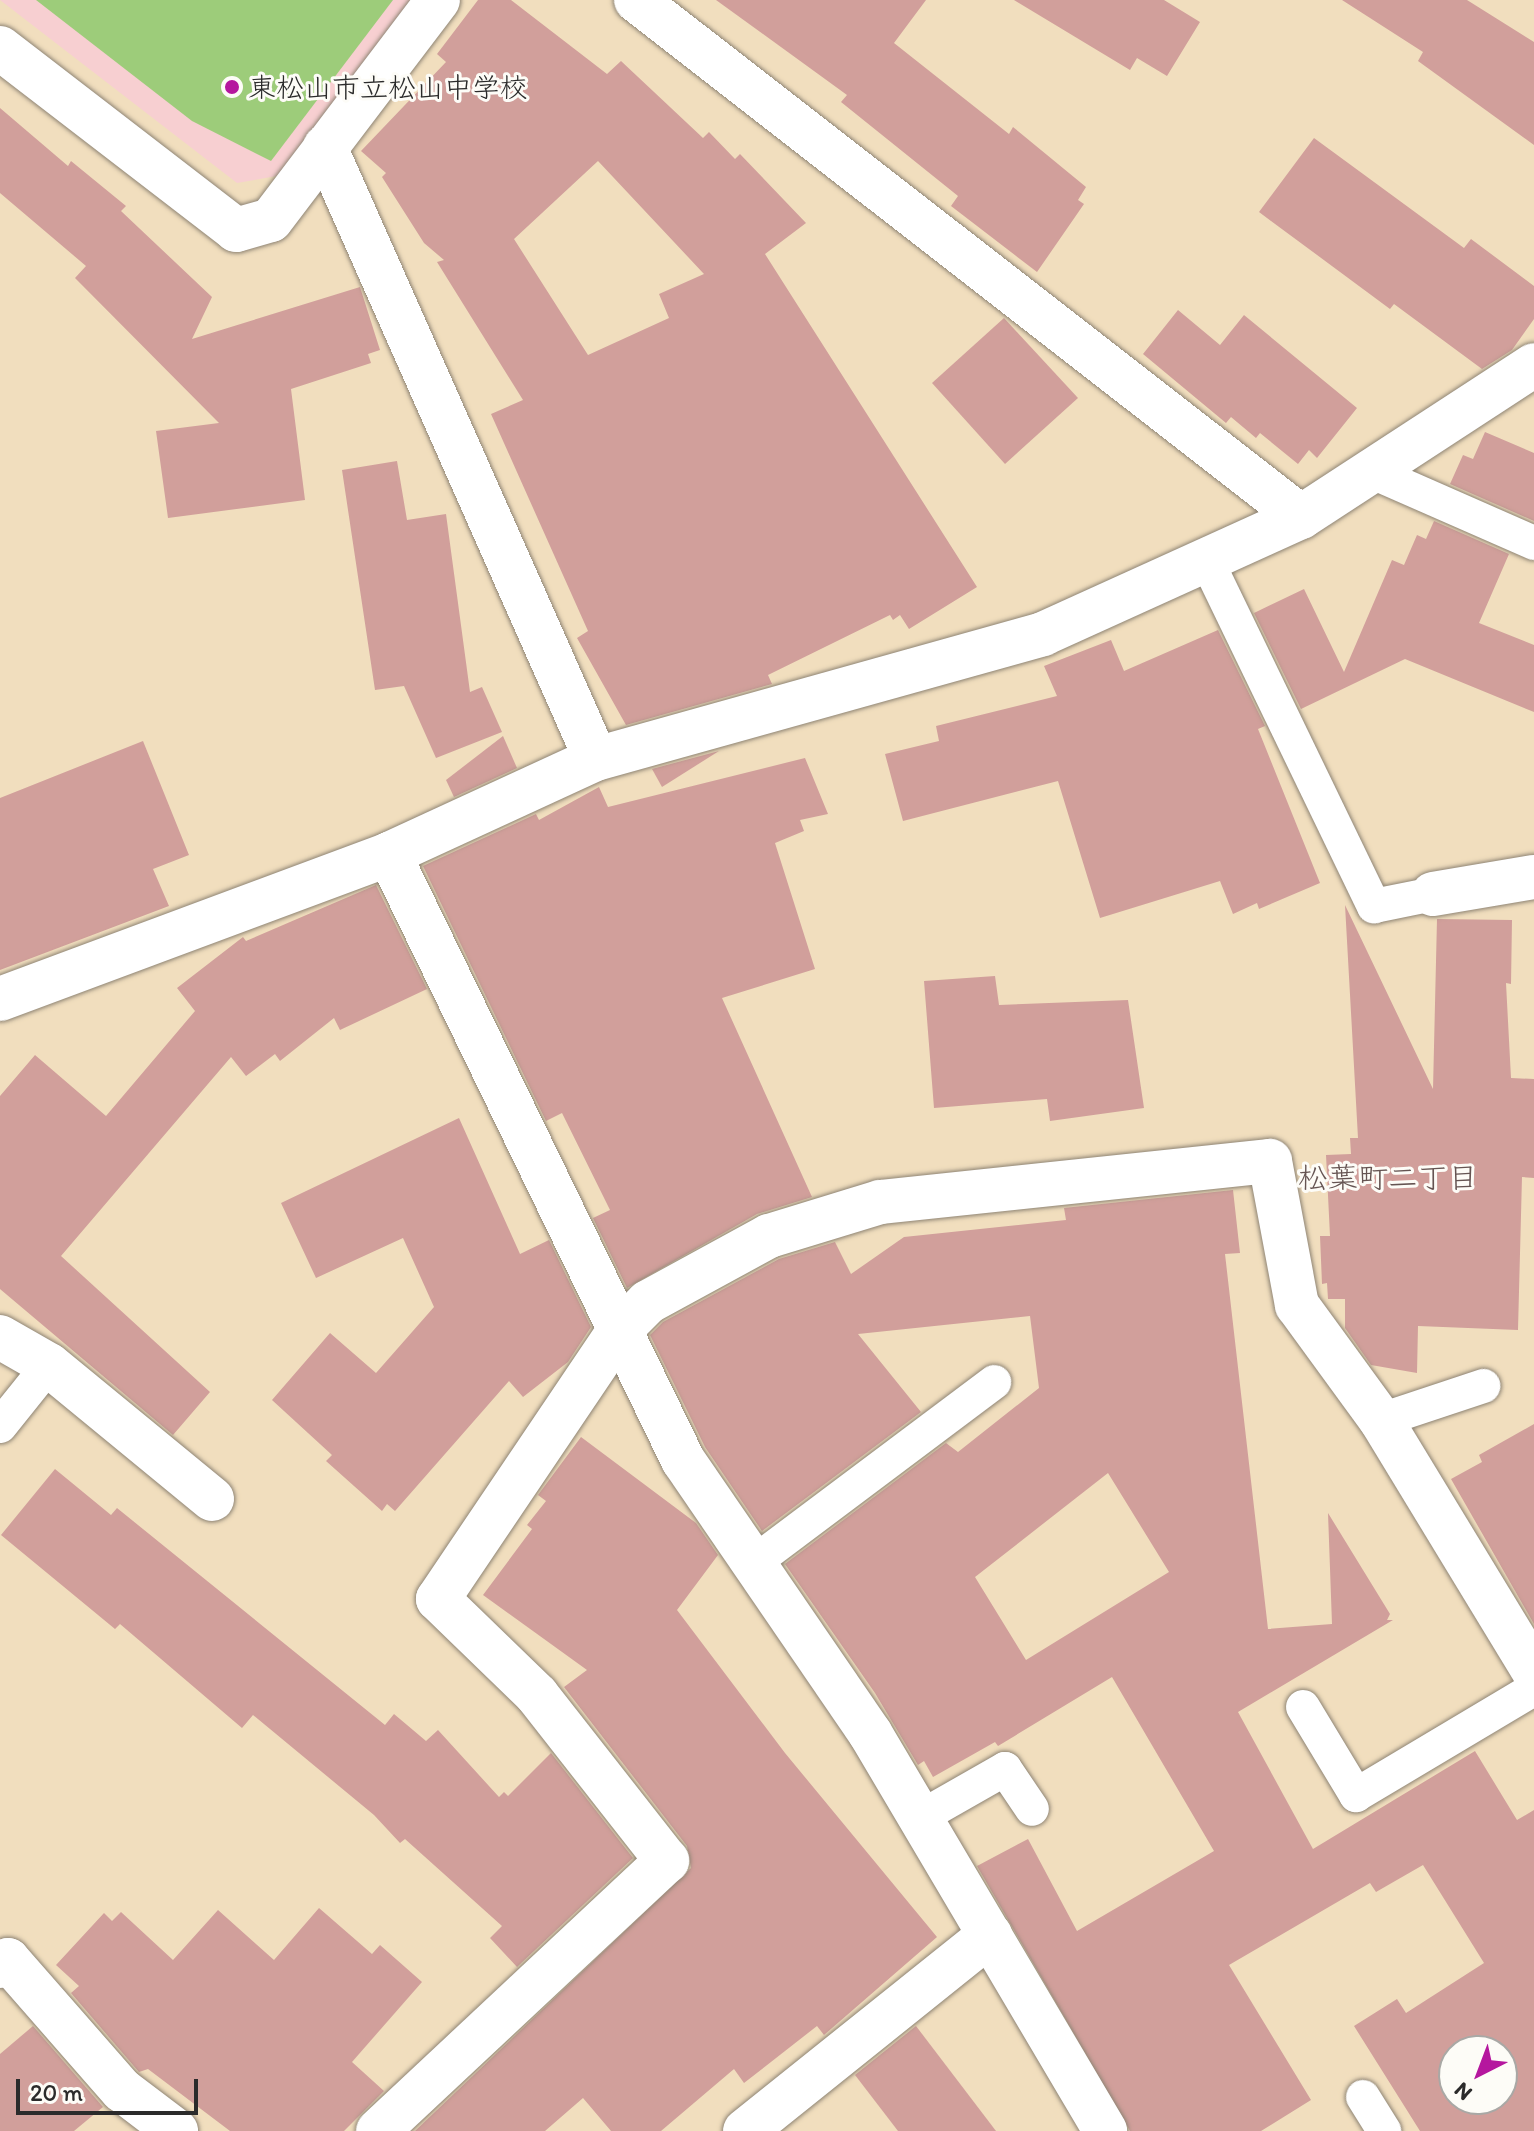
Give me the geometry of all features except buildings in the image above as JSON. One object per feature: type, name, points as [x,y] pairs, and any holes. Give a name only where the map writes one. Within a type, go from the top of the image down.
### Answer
[{"type":"street","points":[[0,48],[236,230],[271,220],[438,0]]},
{"type":"street","points":[[636,0],[1301,517]]},
{"type":"street","points":[[325,147],[596,759]]},
{"type":"street","points":[[0,999],[389,854],[596,759],[1043,634],[1301,517],[1534,365]]},
{"type":"street","points":[[389,854],[618,1332],[683,1460],[756,1561],[870,1733],[1105,2131]]},
{"type":"street","points":[[1433,894],[1534,877]]},
{"type":"street","points":[[378,2131],[667,1861],[537,1695],[438,1599],[618,1332],[648,1302],[769,1236],[880,1202],[1270,1161],[1297,1305],[1381,1420],[1534,1672]]},
{"type":"street","points":[[0,1337],[49,1365],[212,1499]]},
{"type":"street","points":[[745,2131],[990,1935]]},
{"type":"street","points":[[0,1966],[8,1960],[122,2090],[176,2131]]},
{"type":"lane","points":[[1370,471],[1534,543]]},
{"type":"lane","points":[[1206,559],[1374,906],[1433,894]]},
{"type":"lane","points":[[0,1426],[49,1365]]},
{"type":"lane","points":[[756,1561],[994,1382]]},
{"type":"lane","points":[[1381,1420],[1483,1386]]},
{"type":"lane","points":[[1303,1707],[1356,1795],[1534,1689]]},
{"type":"lane","points":[[919,1818],[1005,1769],[1032,1809]]},
{"type":"lane","points":[[1363,2097],[1384,2131]]},
{"type":"shaded area","name":"東松山市立松山中学校","points":[[0,0],[416,0],[288,174],[237,183]]},
{"type":"green space","name":"東松山市立松山中学校","points":[[36,0],[393,0],[271,161],[192,121]]},
{"type":"place","name":"東松山市立松山中学校","points":[[232,87]]},
{"type":"district","name":"松葉町二丁目","points":[[1388,1178]]}]
